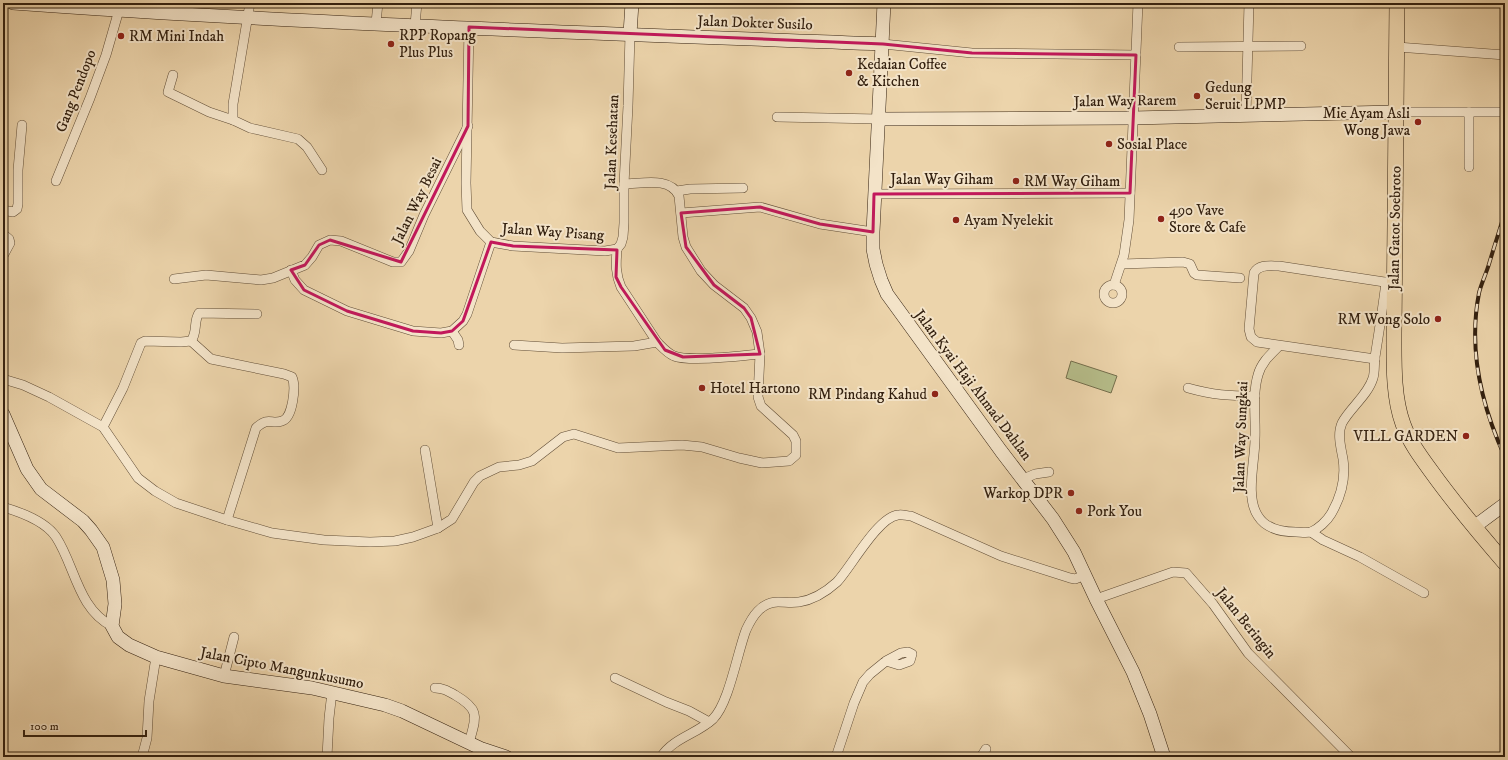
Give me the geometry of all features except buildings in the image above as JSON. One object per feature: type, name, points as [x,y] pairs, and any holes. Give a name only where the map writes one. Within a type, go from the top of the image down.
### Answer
[{"type":"main road","name":"Jalan Dokter Susilo","points":[[13,3],[120,6],[248,17],[415,25],[883,44]]},
{"type":"main road","points":[[630,34],[632,3]]},
{"type":"main road","name":"Jalan Kyai Haji Ahmad Dahlan","points":[[884,3],[873,232],[873,249],[880,280],[897,310],[929,350],[1001,451],[1064,535],[1074,552],[1133,672],[1150,714],[1164,757]]},
{"type":"main road","name":"Jalan Gatot Soebroto","points":[[1397,3],[1396,112],[1390,283],[1397,397],[1402,424],[1419,454],[1445,491],[1505,563]]},
{"type":"main road","name":"Jalan Way Rarem","points":[[879,120],[1132,118],[1396,112]]},
{"type":"main road","points":[[3,414],[27,469],[41,489],[83,521],[103,547],[113,580],[115,604],[112,626]]},
{"type":"main road","points":[[1474,527],[1505,504]]},
{"type":"main road","name":"Jalan Cipto Mangunkusumo","points":[[112,626],[118,637],[129,645],[156,657],[224,676],[306,687],[369,700],[402,711],[469,743],[480,753],[506,757]]},
{"type":"street","points":[[233,120],[233,104],[250,3]]},
{"type":"street","points":[[376,23],[378,3]]},
{"type":"street","points":[[415,25],[417,3]]},
{"type":"street","points":[[1114,285],[1122,264],[1127,238],[1138,3]]},
{"type":"street","points":[[1246,115],[1249,3]]},
{"type":"street","name":"Gang Pendopo","points":[[56,181],[106,55],[120,6]]},
{"type":"street","name":"Jalan Way Besai","points":[[174,279],[206,276],[261,280],[273,278],[305,265],[319,245],[330,240],[340,241],[393,262],[401,262],[409,251],[424,215],[468,126],[469,27]]},
{"type":"street","name":"Jalan Kesehatan","points":[[630,34],[624,184],[624,223],[623,237],[621,244],[617,248],[616,277],[657,342],[670,354],[683,357],[725,357],[760,354]]},
{"type":"street","name":"Jalan Dokter Susilo","points":[[883,44],[972,53],[1136,55]]},
{"type":"street","points":[[1179,47],[1301,46]]},
{"type":"street","points":[[1397,48],[1505,55]]},
{"type":"street","points":[[173,75],[168,92],[210,112],[250,128],[298,139],[307,147],[322,170]]},
{"type":"street","points":[[1396,112],[1505,112]]},
{"type":"street","points":[[1469,167],[1470,112]]},
{"type":"street","points":[[777,117],[879,120]]},
{"type":"street","points":[[3,210],[13,212],[17,209],[18,170],[22,125]]},
{"type":"street","name":"Jalan Way Pisang","points":[[468,126],[466,183],[467,210],[480,231],[490,242],[513,246],[605,251],[617,248]]},
{"type":"street","points":[[3,379],[23,385],[49,397],[103,427],[138,478],[155,492],[176,503],[272,533],[324,540],[370,542],[401,540],[438,528],[452,519],[474,482],[480,476],[499,467],[532,461],[563,437],[574,434],[618,448],[682,445],[702,447],[762,463],[788,461],[796,455],[796,440],[793,435],[762,406],[758,397],[760,354],[757,332],[751,318],[744,308],[714,285],[702,271],[686,247],[683,237],[679,196],[677,191],[670,185],[658,183],[624,184]]},
{"type":"street","points":[[677,191],[690,189],[743,188]]},
{"type":"street","name":"Jalan Way Giham","points":[[874,194],[1130,193]]},
{"type":"street","points":[[681,213],[760,207],[820,224],[873,232]]},
{"type":"street","points":[[3,234],[9,239],[10,246],[3,256]]},
{"type":"street","points":[[291,270],[295,280],[304,290],[347,311],[413,331],[441,333],[452,331],[463,321],[470,308],[490,242]]},
{"type":"street","points":[[1122,264],[1183,262],[1190,264],[1194,273],[1197,275],[1240,278]]},
{"type":"street","points":[[1375,358],[1262,344],[1257,342],[1251,337],[1250,329],[1254,276],[1257,268],[1262,266],[1279,266],[1390,283],[1375,358],[1373,378],[1361,398],[1342,423],[1340,432],[1340,449],[1344,470],[1341,493],[1324,523],[1311,532],[1323,540],[1360,557],[1424,593]]},
{"type":"street","points":[[103,427],[123,388],[140,343],[145,341],[191,341],[195,336],[196,318],[199,313],[257,314]]},
{"type":"street","points":[[452,331],[458,340],[459,345]]},
{"type":"street","points":[[191,341],[210,359],[284,374],[292,377],[295,382],[291,409],[288,417],[282,422],[262,423],[256,428],[227,520]]},
{"type":"street","points":[[514,346],[562,348],[644,345],[657,342]]},
{"type":"street","name":"Jalan Way Sungkai","points":[[1279,346],[1260,368],[1256,383],[1255,440],[1252,475],[1254,509],[1259,518],[1267,525],[1279,530],[1289,532],[1311,532]]},
{"type":"street","points":[[1188,388],[1209,394],[1226,396],[1255,396]]},
{"type":"street","points":[[425,450],[438,528]]},
{"type":"street","points":[[1023,479],[1035,474],[1049,472]]},
{"type":"street","points":[[3,507],[16,511],[37,521],[55,536],[83,598],[103,622],[112,626]]},
{"type":"street","points":[[661,757],[670,746],[709,722],[720,711],[746,630],[751,619],[764,604],[770,602],[794,603],[808,601],[828,589],[837,581],[858,552],[880,527],[893,517],[898,515],[919,519],[1001,556],[1070,578],[1075,579],[1085,575]]},
{"type":"street","name":"Jalan Beringin","points":[[1096,599],[1173,572],[1186,573],[1213,604],[1248,653],[1351,757]]},
{"type":"street","points":[[224,676],[234,637]]},
{"type":"street","points":[[142,757],[147,738],[149,701],[156,657]]},
{"type":"street","points":[[836,757],[859,688],[866,678],[886,661]]},
{"type":"street","points":[[615,678],[689,711],[709,722]]},
{"type":"street","points":[[435,688],[441,688],[451,693],[466,702],[473,709],[475,717],[469,743]]},
{"type":"street","points":[[328,757],[329,718],[332,692]]},
{"type":"highlighted area","points":[[469,27],[883,44],[972,53],[1136,55],[1130,193],[874,194],[873,232],[820,224],[760,207],[681,213],[686,247],[714,285],[744,308],[751,318],[760,354],[683,357],[665,350],[621,287],[616,277],[617,250],[513,246],[491,242],[463,321],[452,331],[441,333],[413,331],[347,311],[304,290],[291,270],[305,265],[319,245],[330,240],[401,262],[468,126]]},
{"type":"green space","points":[[1071,361],[1117,376],[1111,393],[1066,378]]},
{"type":"railway","points":[[1505,212],[1479,293],[1475,335],[1476,356],[1483,397],[1489,417],[1505,457]]},
{"type":"place","name":"RM Mini Indah","points":[[121,36]]},
{"type":"place","name":"RPP Ropang Plus Plus","points":[[391,44]]},
{"type":"place","name":"Kedaian Coffee & Kitchen","points":[[849,73]]},
{"type":"place","name":"Gedung Seruit LPMP","points":[[1197,96]]},
{"type":"place","name":"Mie Ayam Asli Wong Jawa","points":[[1418,122]]},
{"type":"place","name":"Sosial Place","points":[[1109,144]]},
{"type":"place","name":"RM Way Giham","points":[[1016,181]]},
{"type":"place","name":"490 Vave Store & Cafe","points":[[1161,219]]},
{"type":"place","name":"Ayam Nyelekit","points":[[956,220]]},
{"type":"place","name":"RM Wong Solo","points":[[1438,319]]},
{"type":"place","name":"Hotel Hartono","points":[[702,388]]},
{"type":"place","name":"RM Pindang Kahud","points":[[935,394]]},
{"type":"place","name":"VILL GARDEN","points":[[1466,436]]},
{"type":"place","name":"Warkop DPR","points":[[1071,493]]},
{"type":"place","name":"Pork You","points":[[1079,511]]}]
